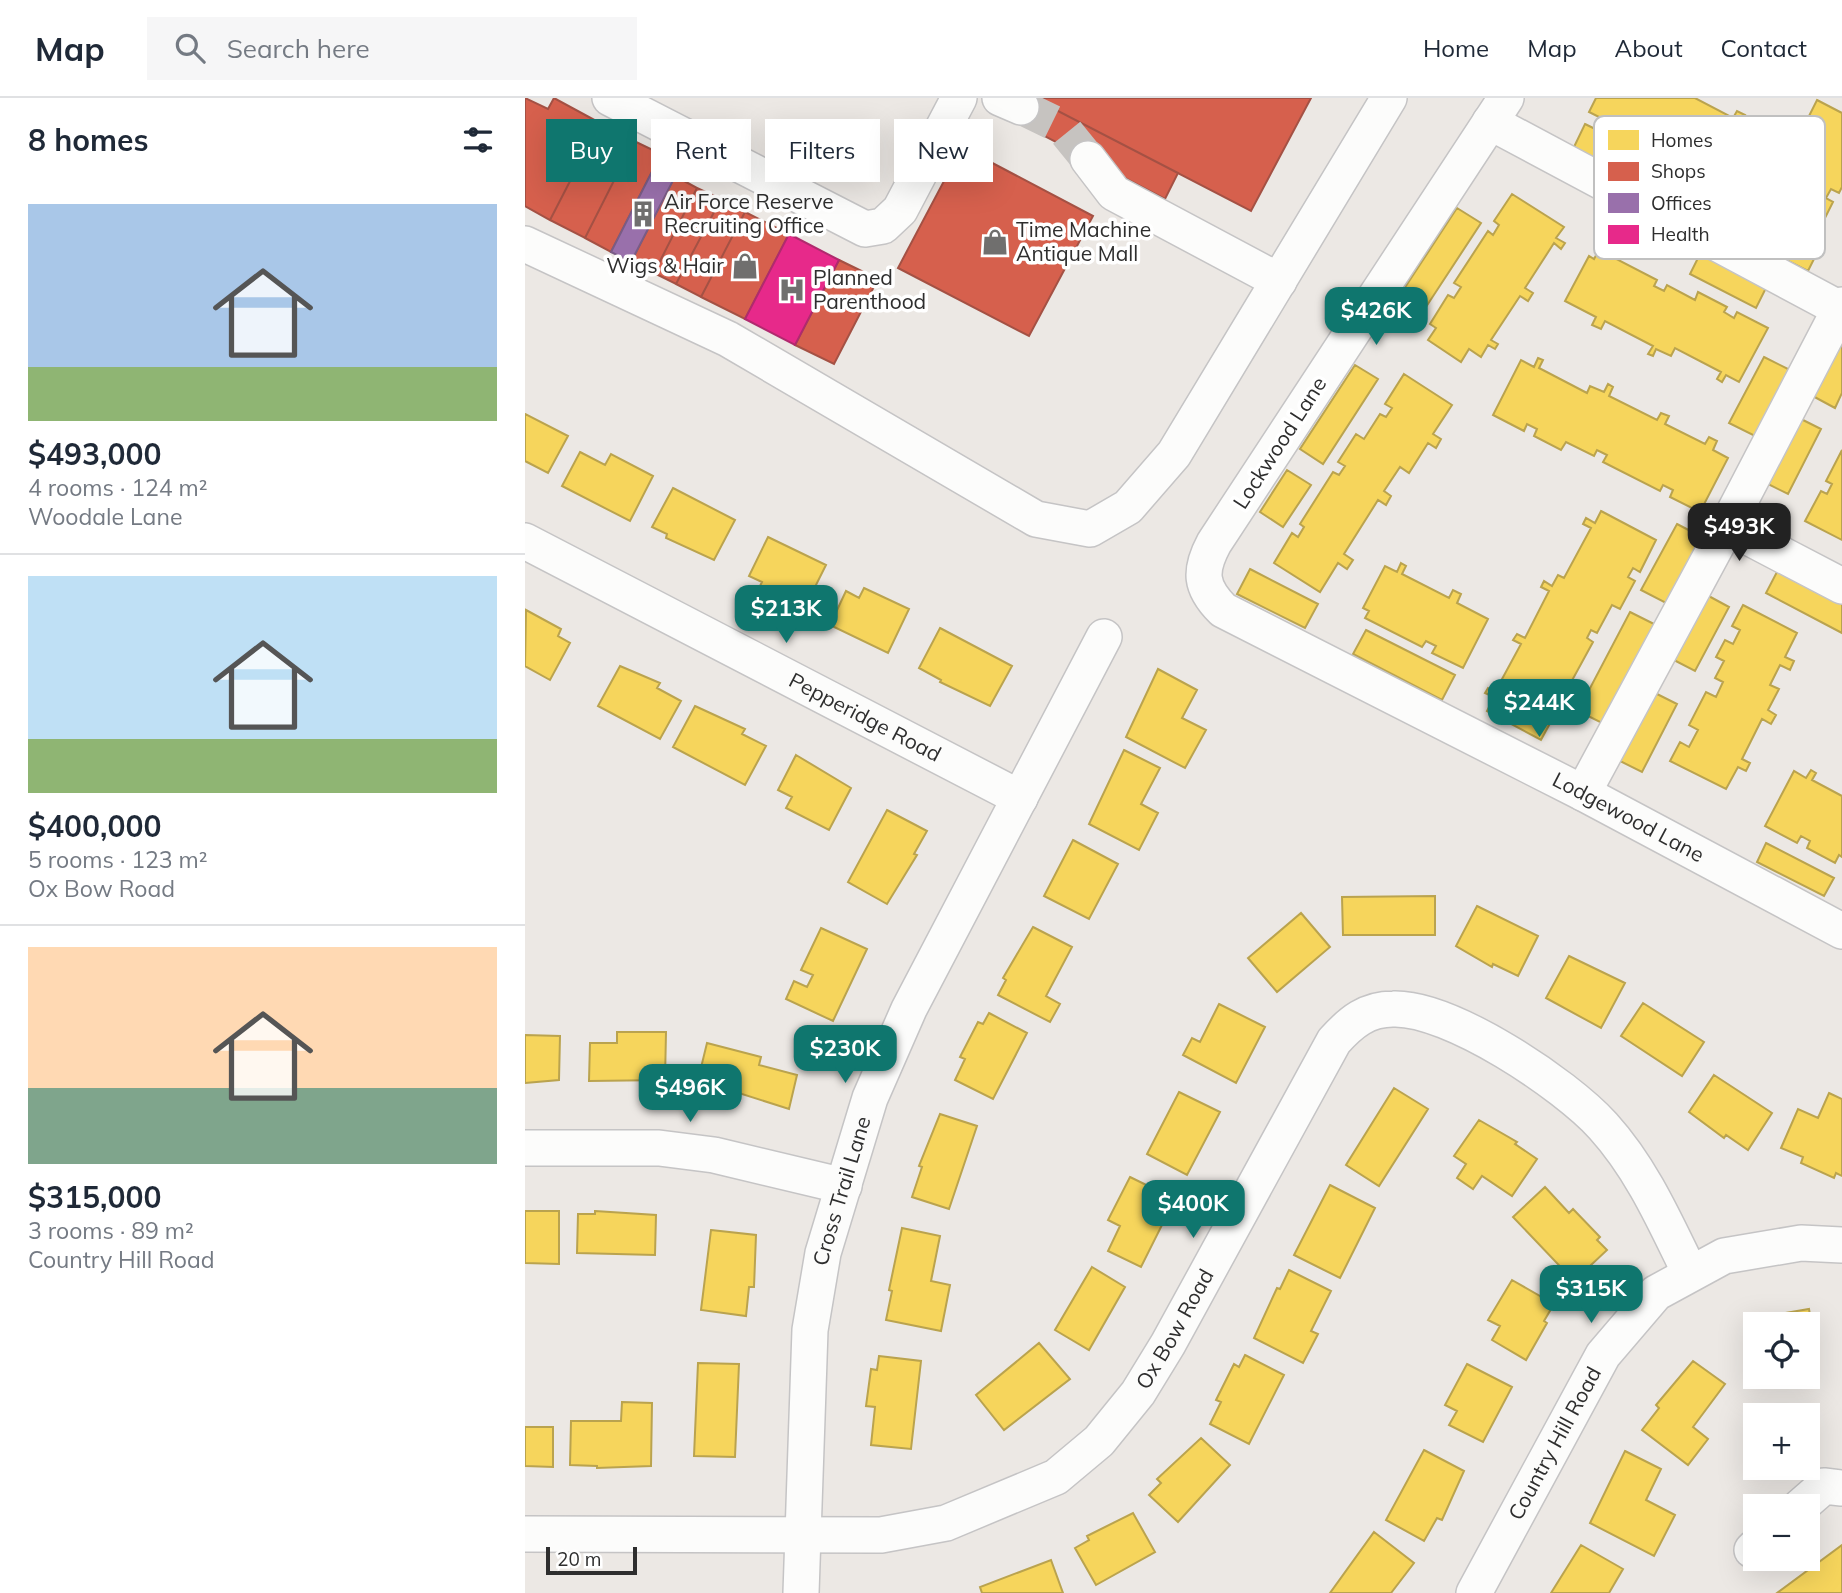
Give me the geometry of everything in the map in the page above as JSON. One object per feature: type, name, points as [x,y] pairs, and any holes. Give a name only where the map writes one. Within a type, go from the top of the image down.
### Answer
[{"type":"street","points":[[610,98],[865,229],[883,226],[899,210],[959,98]]},
{"type":"street","points":[[525,244],[728,339],[1036,519],[1090,529],[1128,507],[1174,454],[1389,98]]},
{"type":"street","points":[[1498,110],[1594,165]]},
{"type":"street","name":"Lockwood Lane","points":[[1202,580],[1205,562],[1214,544],[1498,110]]},
{"type":"street","points":[[1088,159],[1114,193],[1279,281]]},
{"type":"street","points":[[1583,793],[1841,307],[1757,259]]},
{"type":"street","points":[[1727,526],[1842,586]]},
{"type":"street","name":"Pepperidge Road","points":[[525,541],[1020,798]]},
{"type":"street","name":"Lodgewood Lane","points":[[1202,580],[1209,596],[1223,610],[1583,793],[1842,931]]},
{"type":"street","name":"Cross Trail Lane","points":[[801,1593],[810,1329],[823,1253],[870,1098],[909,1009],[1104,637]]},
{"type":"street","name":"Ox Bow Road","points":[[525,1534],[881,1535],[946,1523],[1056,1477],[1099,1441],[1138,1393],[1168,1344],[1334,1041],[1350,1023],[1369,1013],[1414,1009],[1524,1061],[1567,1091],[1604,1127],[1642,1177],[1690,1273]]},
{"type":"street","points":[[525,1148],[659,1148],[726,1157],[844,1186]]},
{"type":"street","name":"Country Hill Road","points":[[1474,1593],[1604,1355],[1656,1293],[1724,1256],[1801,1243],[1842,1245]]},
{"type":"street","points":[[1815,1494],[1825,1486],[1842,1488]]},
{"type":"building: Homes","points":[[1596,98],[1695,98],[1729,116],[1597,116],[1589,112]]},
{"type":"building: Homes","points":[[1817,100],[1842,113],[1842,187],[1839,193],[1831,189],[1826,198],[1833,202],[1825,218],[1825,116],[1809,116]]},
{"type":"building: Homes","points":[[1737,111],[1744,116],[1734,116]]},
{"type":"building: Homes","points":[[1585,124],[1594,128],[1594,159],[1573,149]]},
{"type":"building: Homes","points":[[1512,194],[1564,227],[1556,238],[1565,243],[1561,249],[1554,243],[1525,288],[1533,293],[1528,301],[1520,296],[1491,340],[1498,344],[1495,349],[1488,345],[1481,357],[1469,349],[1461,362],[1428,340],[1436,328],[1430,324],[1448,295],[1454,298],[1461,287],[1454,283],[1488,231],[1493,235],[1499,225],[1494,221]]},
{"type":"building: Homes","points":[[1457,208],[1481,223],[1426,307],[1402,292]]},
{"type":"building: Homes","points":[[1589,256],[1594,259],[1616,259],[1657,280],[1654,286],[1664,291],[1667,285],[1695,300],[1698,292],[1727,307],[1724,312],[1734,318],[1737,312],[1768,328],[1739,382],[1726,375],[1722,382],[1717,379],[1721,372],[1675,348],[1671,356],[1656,349],[1653,356],[1648,354],[1653,346],[1605,321],[1601,329],[1592,325],[1596,317],[1565,301]]},
{"type":"building: Homes","points":[[1698,259],[1719,259],[1768,284],[1756,308],[1690,274]]},
{"type":"building: Homes","points":[[1784,259],[1814,259],[1808,271]]},
{"type":"building: Homes","points":[[1842,329],[1842,393],[1835,408],[1809,394]]},
{"type":"building: Homes","points":[[1764,357],[1790,370],[1755,436],[1729,423]]},
{"type":"building: Homes","points":[[1538,358],[1543,360],[1539,368],[1587,393],[1590,386],[1604,392],[1608,384],[1613,387],[1609,396],[1657,420],[1661,413],[1669,416],[1665,424],[1705,444],[1709,437],[1717,441],[1713,450],[1728,458],[1700,512],[1670,497],[1673,490],[1663,485],[1660,491],[1603,462],[1607,455],[1597,450],[1594,456],[1566,442],[1561,450],[1534,436],[1537,429],[1527,424],[1524,431],[1493,415],[1521,360],[1534,367]]},
{"type":"building: Homes","points":[[1355,365],[1378,379],[1323,464],[1300,449]]},
{"type":"building: Homes","points":[[1404,374],[1452,405],[1433,434],[1441,439],[1436,448],[1428,443],[1409,473],[1400,467],[1384,491],[1391,496],[1386,505],[1378,500],[1344,554],[1353,560],[1347,569],[1338,563],[1320,592],[1274,563],[1292,533],[1298,537],[1304,527],[1300,524],[1333,472],[1339,475],[1345,466],[1338,462],[1356,434],[1364,439],[1380,414],[1386,417],[1392,408],[1385,404]]},
{"type":"building: Homes","points":[[525,414],[568,436],[548,473],[525,461]]},
{"type":"building: Homes","points":[[1797,417],[1821,429],[1788,494],[1764,482]]},
{"type":"building: Homes","points":[[1842,450],[1842,540],[1805,521],[1821,491],[1827,494],[1832,484],[1826,481]]},
{"type":"building: Homes","points":[[580,452],[605,465],[611,454],[653,476],[630,521],[562,486]]},
{"type":"building: Homes","points":[[1287,470],[1311,485],[1283,527],[1260,512]]},
{"type":"building: Homes","points":[[673,488],[735,520],[714,560],[666,538],[667,534],[652,527]]},
{"type":"building: Homes","points":[[1601,511],[1656,540],[1640,572],[1633,568],[1628,577],[1635,581],[1620,609],[1612,605],[1597,633],[1591,630],[1587,638],[1593,642],[1563,697],[1557,694],[1552,704],[1559,707],[1541,740],[1487,711],[1494,697],[1485,693],[1488,688],[1495,692],[1521,644],[1513,640],[1517,634],[1525,638],[1549,591],[1541,587],[1544,581],[1552,586],[1558,575],[1564,578],[1591,528],[1583,524],[1586,518],[1595,523]]},
{"type":"building: Homes","points":[[1677,524],[1702,537],[1666,603],[1641,590]]},
{"type":"building: Homes","points":[[768,537],[826,565],[803,611],[758,590],[762,582],[749,576]]},
{"type":"building: Homes","points":[[1401,563],[1406,566],[1402,574],[1449,598],[1453,590],[1461,594],[1457,603],[1488,619],[1463,668],[1432,653],[1436,646],[1426,641],[1422,647],[1365,618],[1369,611],[1363,608],[1385,566],[1397,572]]},
{"type":"building: Homes","points":[[1779,568],[1842,602],[1842,633],[1766,593]]},
{"type":"building: Homes","points":[[1250,569],[1318,604],[1305,628],[1237,594]]},
{"type":"building: Homes","points":[[864,588],[909,609],[888,653],[830,625],[846,591],[859,598]]},
{"type":"building: Homes","points":[[1705,594],[1729,607],[1695,671],[1670,658]]},
{"type":"building: Homes","points":[[1743,605],[1797,633],[1785,657],[1794,661],[1790,670],[1780,665],[1770,685],[1779,689],[1768,710],[1776,715],[1771,724],[1762,719],[1742,759],[1750,763],[1746,771],[1738,767],[1726,789],[1670,761],[1680,742],[1689,747],[1698,730],[1689,725],[1706,692],[1716,697],[1723,682],[1715,678],[1724,661],[1716,657],[1725,640],[1733,644],[1740,630],[1732,626]]},
{"type":"building: Homes","points":[[526,610],[561,629],[558,636],[570,643],[550,680],[525,666]]},
{"type":"building: Homes","points":[[1630,612],[1656,625],[1604,724],[1578,711]]},
{"type":"building: Homes","points":[[940,628],[1012,666],[990,706],[940,682],[941,680],[919,668]]},
{"type":"building: Homes","points":[[1366,630],[1455,675],[1442,700],[1353,654]]},
{"type":"building: Homes","points":[[620,666],[660,683],[657,688],[681,701],[660,739],[598,706]]},
{"type":"building: Homes","points":[[1158,669],[1197,690],[1182,718],[1206,730],[1185,768],[1126,737]]},
{"type":"building: Homes","points":[[1653,692],[1677,704],[1642,772],[1618,760]]},
{"type":"building: Homes","points":[[695,706],[745,729],[742,734],[766,746],[745,785],[673,747]]},
{"type":"building: Homes","points":[[1124,750],[1160,768],[1141,804],[1158,813],[1139,850],[1089,824]]},
{"type":"building: Homes","points":[[796,755],[851,788],[829,830],[786,808],[792,797],[778,790]]},
{"type":"building: Homes","points":[[1811,770],[1816,773],[1812,780],[1842,796],[1842,857],[1839,855],[1835,863],[1807,848],[1810,841],[1801,836],[1797,843],[1765,826],[1794,771],[1806,778]]},
{"type":"building: Homes","points":[[887,810],[927,831],[914,854],[917,855],[887,904],[848,882]]},
{"type":"building: Homes","points":[[1073,840],[1118,864],[1089,919],[1044,896]]},
{"type":"building: Homes","points":[[1766,843],[1834,878],[1824,896],[1757,862]]},
{"type":"building: Homes","points":[[1435,896],[1435,935],[1343,935],[1342,897]]},
{"type":"building: Homes","points":[[1477,906],[1538,936],[1518,976],[1493,964],[1492,967],[1456,946]]},
{"type":"building: Homes","points":[[1301,913],[1330,947],[1277,992],[1248,958]]},
{"type":"building: Homes","points":[[1033,927],[1072,947],[1046,996],[1060,1004],[1050,1022],[998,995],[1006,980],[1003,978]]},
{"type":"building: Homes","points":[[821,928],[867,949],[833,1021],[786,999],[794,981],[807,987],[813,975],[801,970]]},
{"type":"building: Homes","points":[[1569,956],[1625,983],[1601,1028],[1546,998]]},
{"type":"building: Homes","points":[[1643,1003],[1704,1042],[1682,1076],[1621,1036]]},
{"type":"building: Homes","points":[[1219,1004],[1265,1027],[1236,1083],[1183,1055],[1192,1038],[1200,1042]]},
{"type":"building: Homes","points":[[989,1013],[1027,1033],[993,1099],[955,1080],[965,1059],[960,1057],[978,1022],[983,1024]]},
{"type":"building: Homes","points":[[617,1032],[666,1032],[665,1080],[589,1081],[590,1043],[617,1043]]},
{"type":"building: Homes","points":[[525,1035],[560,1036],[559,1080],[525,1083]]},
{"type":"building: Homes","points":[[707,1043],[761,1057],[759,1065],[797,1075],[789,1109],[698,1080]]},
{"type":"building: Homes","points":[[1714,1075],[1772,1113],[1748,1150],[1726,1135],[1724,1138],[1689,1112]]},
{"type":"building: Homes","points":[[1394,1088],[1428,1109],[1379,1186],[1346,1165]]},
{"type":"building: Homes","points":[[1179,1092],[1220,1112],[1187,1175],[1147,1154]]},
{"type":"building: Homes","points":[[1829,1093],[1842,1099],[1842,1176],[1836,1173],[1834,1178],[1801,1163],[1803,1157],[1781,1148],[1798,1109],[1818,1118]]},
{"type":"building: Homes","points":[[940,1114],[977,1126],[949,1209],[912,1197],[922,1167],[919,1166]]},
{"type":"building: Homes","points":[[1479,1120],[1517,1142],[1515,1144],[1537,1159],[1512,1196],[1482,1176],[1473,1189],[1457,1178],[1466,1164],[1454,1156]]},
{"type":"building: Homes","points":[[1130,1177],[1175,1199],[1141,1267],[1108,1251],[1120,1226],[1108,1220]]},
{"type":"building: Homes","points":[[1330,1185],[1375,1208],[1340,1278],[1294,1255]]},
{"type":"building: Homes","points":[[1545,1187],[1569,1213],[1573,1209],[1600,1237],[1597,1240],[1607,1250],[1574,1281],[1513,1217]]},
{"type":"building: Homes","points":[[525,1211],[559,1211],[559,1264],[525,1263]]},
{"type":"building: Homes","points":[[595,1211],[656,1215],[655,1255],[577,1253],[578,1214],[595,1214]]},
{"type":"building: Homes","points":[[902,1228],[940,1236],[931,1281],[950,1285],[941,1331],[886,1320],[892,1291],[889,1290]]},
{"type":"building: Homes","points":[[711,1230],[756,1235],[754,1287],[749,1287],[746,1316],[701,1310]]},
{"type":"building: Homes","points":[[1092,1267],[1125,1287],[1089,1350],[1055,1330]]},
{"type":"building: Homes","points":[[1289,1270],[1331,1291],[1311,1331],[1318,1334],[1303,1363],[1254,1338],[1277,1288],[1280,1289]]},
{"type":"building: Homes","points":[[1512,1280],[1554,1304],[1544,1321],[1547,1323],[1526,1360],[1492,1340],[1500,1326],[1488,1320]]},
{"type":"building: Homes","points":[[1039,1343],[1070,1379],[1004,1430],[976,1395]]},
{"type":"building: Homes","points":[[1245,1355],[1284,1375],[1249,1444],[1210,1424],[1221,1402],[1216,1400],[1234,1364],[1239,1367]]},
{"type":"building: Homes","points":[[879,1356],[921,1361],[911,1449],[871,1445],[875,1407],[866,1406],[871,1369],[877,1370]]},
{"type":"building: Homes","points":[[1693,1361],[1725,1384],[1693,1427],[1708,1439],[1688,1465],[1642,1430],[1659,1408],[1656,1405]]},
{"type":"building: Homes","points":[[698,1363],[739,1364],[735,1457],[694,1456]]},
{"type":"building: Homes","points":[[1467,1364],[1512,1387],[1483,1442],[1449,1425],[1457,1411],[1445,1405]]},
{"type":"building: Homes","points":[[622,1402],[652,1403],[651,1466],[597,1468],[570,1465],[571,1421],[621,1421]]},
{"type":"building: Homes","points":[[525,1427],[553,1427],[553,1467],[525,1466]]},
{"type":"building: Homes","points":[[1201,1438],[1230,1465],[1178,1522],[1149,1495],[1161,1483],[1157,1479]]},
{"type":"building: Homes","points":[[1424,1450],[1464,1471],[1442,1520],[1437,1518],[1424,1541],[1386,1520]]},
{"type":"building: Homes","points":[[1625,1451],[1661,1469],[1646,1500],[1675,1515],[1654,1556],[1590,1523]]},
{"type":"building: Homes","points":[[1133,1513],[1155,1552],[1096,1585],[1075,1548],[1089,1540],[1087,1536]]},
{"type":"building: Homes","points":[[1374,1532],[1414,1563],[1391,1593],[1330,1593]]},
{"type":"building: Homes","points":[[1581,1545],[1623,1569],[1609,1593],[1551,1593]]},
{"type":"building: Homes","points":[[1842,1545],[1842,1593],[1777,1593],[1807,1571],[1820,1571],[1820,1561]]},
{"type":"building: Homes","points":[[1051,1560],[1063,1593],[982,1593],[980,1587]]},
{"type":"building: Shops","points":[[525,98],[548,109],[554,98],[593,119],[546,119],[546,182],[570,182],[550,220],[525,206]]},
{"type":"building: Shops","points":[[1033,98],[1311,98],[1251,211]]},
{"type":"building: Shops","points":[[1033,98],[1178,173],[1165,199],[1014,120]]},
{"type":"building: Shops","points":[[637,142],[651,149],[651,174],[611,252],[585,238],[613,182],[637,182]]},
{"type":"building: Shops","name":"Time Machine Antique Mall","points":[[993,163],[1093,216],[1029,336],[898,268],[943,182],[993,182]]},
{"type":"building: Shops","points":[[570,182],[613,182],[585,238],[550,220]]},
{"type":"building: Shops","points":[[672,182],[686,182],[697,188],[654,273],[631,262]]},
{"type":"building: Shops","points":[[697,188],[721,199],[676,284],[654,273]]},
{"type":"building: Shops","points":[[721,199],[745,212],[701,297],[676,284]]},
{"type":"building: Shops","name":"Wigs & Hair","points":[[745,212],[789,234],[745,319],[701,297]]},
{"type":"building: Shops","points":[[839,260],[878,279],[834,364],[795,345]]},
{"type":"building: Offices","name":"Air Force Reserve Recruiting Office","points":[[651,174],[651,182],[672,182],[631,262],[611,252]]},
{"type":"building: Health","name":"Planned Parenthood","points":[[789,234],[839,260],[795,345],[745,319]]},
{"type":"tunnel","points":[[1021,107],[1062,127],[1088,159]]},
{"type":"place","name":"Air Force Reserve Recruiting Office","points":[[643,214]]},
{"type":"place","name":"Time Machine Antique Mall","points":[[995,242]]},
{"type":"place","name":"Wigs & Hair","points":[[745,266]]},
{"type":"place","name":"Planned Parenthood","points":[[792,290]]}]
